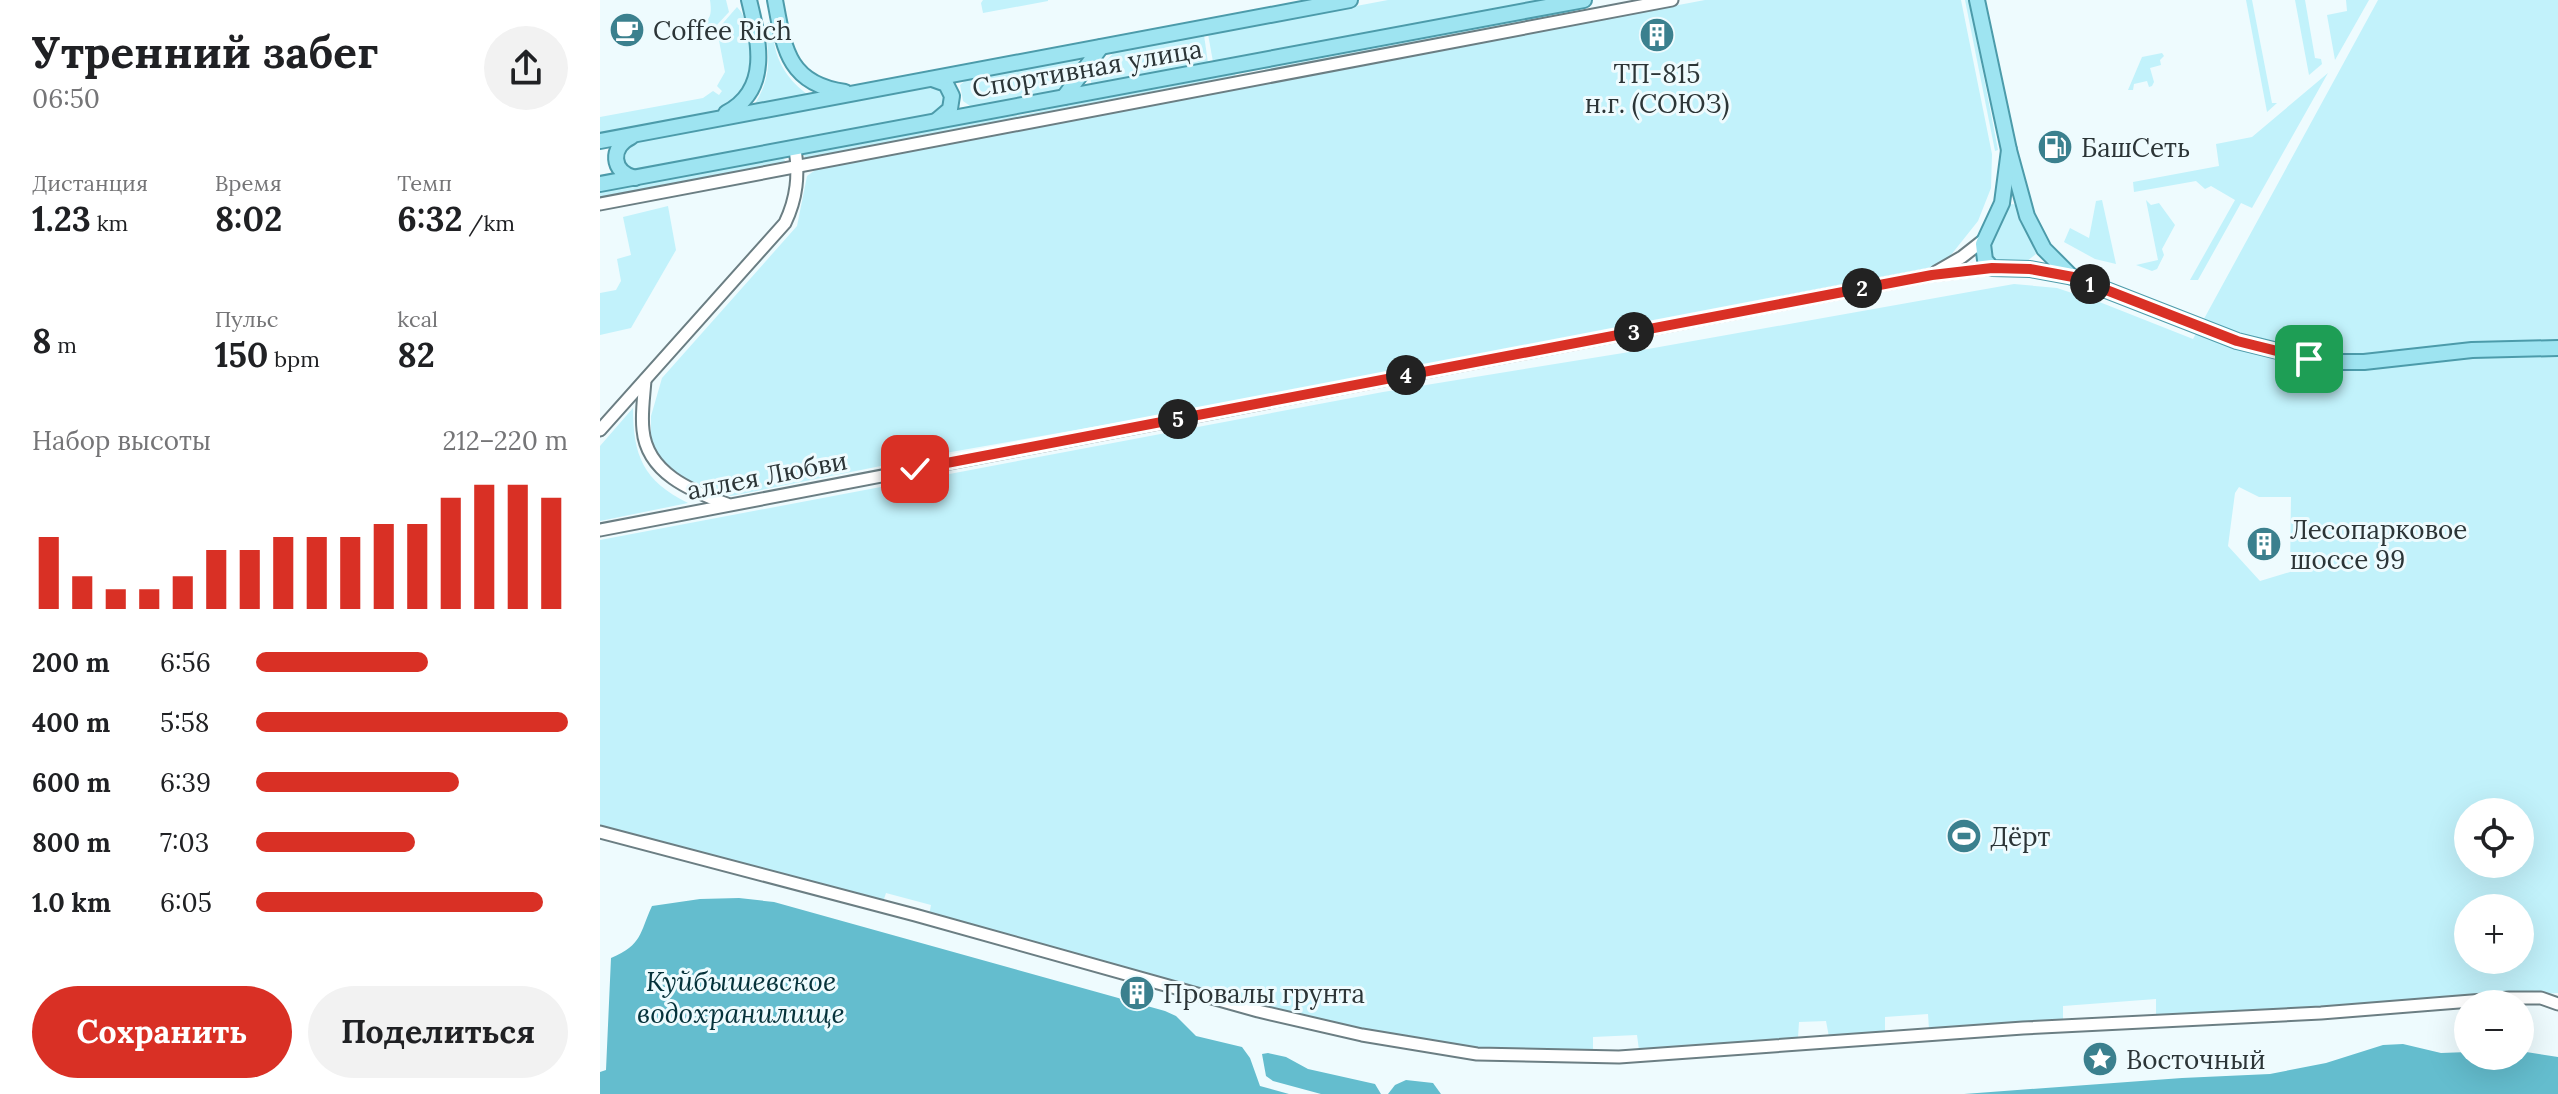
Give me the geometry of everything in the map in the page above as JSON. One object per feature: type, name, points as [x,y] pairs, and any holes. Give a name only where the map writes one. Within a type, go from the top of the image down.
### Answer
[{"type":"main road","points":[[715,119],[745,100],[757,80],[759,51],[749,0]]},
{"type":"main road","name":"Спортивная улица","points":[[600,141],[1350,0]]},
{"type":"main road","name":"Спортивная улица","points":[[600,184],[1583,0]]},
{"type":"main road","points":[[1977,0],[2023,204],[2044,249],[2073,277]]},
{"type":"main road","points":[[753,17],[776,6],[784,46],[799,72],[817,85],[854,93]]},
{"type":"main road","points":[[1064,97],[1101,47]]},
{"type":"main road","points":[[930,79],[946,84],[952,96],[950,109],[936,120]]},
{"type":"main road","points":[[637,178],[624,174],[615,157],[623,141],[639,134]]},
{"type":"main road","points":[[2009,150],[2002,203],[1985,239],[1983,255],[1992,268],[2030,269],[2073,277],[2237,341],[2322,362],[2364,362],[2472,350],[2558,348]]},
{"type":"main road","points":[[2002,203],[2005,199],[2016,197],[2023,204]]},
{"type":"main road","points":[[2030,269],[2041,263],[2044,249]]},
{"type":"street","points":[[600,204],[1672,0]]},
{"type":"street","points":[[600,430],[785,223],[796,192],[795,148]]},
{"type":"street","name":"аллея Любви","points":[[1932,275],[1985,239]]},
{"type":"street","name":"аллея Любви","points":[[600,530],[1932,275],[1992,268]]},
{"type":"street","points":[[645,380],[643,433],[656,464],[690,489],[728,504]]},
{"type":"street","points":[[600,832],[915,915],[1258,1011],[1362,1035],[1477,1054],[1619,1057],[2007,1029],[2321,1013],[2509,998],[2541,998],[2558,1004]]},
{"type":"shaded area","points":[[710,0],[726,0],[729,12],[716,26],[690,31],[689,27],[708,20]]},
{"type":"shaded area","points":[[983,0],[1048,0],[1048,1],[983,13]]},
{"type":"shaded area","points":[[1388,0],[1546,0],[1213,62],[1208,34]]},
{"type":"shaded area","points":[[1705,0],[1961,0],[1992,154],[1991,188],[1978,221],[1943,265],[1911,274],[951,452],[731,496],[692,486],[677,477],[658,459],[651,444],[651,416],[662,378],[797,226],[807,176],[818,168]]},
{"type":"shaded area","points":[[1965,0],[1969,0],[1998,150],[1995,151]]},
{"type":"shaded area","points":[[2246,0],[2252,0],[2272,103],[2277,103],[2267,112]]},
{"type":"shaded area","points":[[2295,0],[2305,0],[2315,58],[2321,59],[2322,64],[2309,75]]},
{"type":"shaded area","points":[[2346,0],[2369,0],[2335,60],[2327,15],[2347,11]]},
{"type":"shaded area","points":[[2378,0],[2558,0],[2558,993],[2454,990],[2454,1000],[2156,1019],[2156,999],[2063,1006],[2063,1019],[1929,1029],[1928,1014],[1885,1017],[1885,1033],[1829,1037],[1826,1021],[1799,1022],[1798,1038],[1777,1040],[1639,1050],[1637,1035],[1593,1037],[1593,1051],[1495,1050],[1327,1024],[929,915],[931,905],[886,893],[883,902],[600,826],[600,540],[1383,392],[2014,284],[2057,288],[2193,339]],"holes":[[[2239,487],[2259,497],[2291,497],[2290,572],[2260,581],[2228,546],[2235,493]]]},
{"type":"shaded area","points":[[737,7],[746,23],[751,53],[745,85],[738,96],[717,110],[704,114],[600,136],[600,117],[703,98],[713,91],[719,95],[722,91],[717,86],[725,72],[717,30]]},
{"type":"shaded area","points":[[1572,11],[1573,17],[1266,75],[1265,69]]},
{"type":"shaded area","points":[[769,22],[783,68],[810,96],[752,108],[763,88],[768,69],[764,26]]},
{"type":"shaded area","points":[[1204,35],[1208,63],[1091,85],[1091,79],[1114,52]]},
{"type":"shaded area","points":[[2162,53],[2161,65],[2150,68],[2154,82],[2152,86],[2149,87],[2147,81],[2134,84],[2133,90],[2128,90],[2142,57]]},
{"type":"shaded area","points":[[1077,58],[1081,64],[1066,84],[1052,93],[973,108],[963,101],[960,85],[966,80]]},
{"type":"shaded area","points":[[2328,73],[2252,208],[2241,203],[2198,280],[2190,280],[2235,200],[2211,186],[2205,189],[2196,181],[2134,192],[2133,182],[2219,166],[2216,144],[2252,137]]},
{"type":"shaded area","points":[[1235,74],[1237,81],[806,161],[804,155],[807,151],[984,117],[1025,114],[1132,89],[1197,77],[1215,78]]},
{"type":"shaded area","points":[[932,86],[941,88],[948,98],[939,115],[636,171],[629,169],[623,161],[624,150],[636,142]]},
{"type":"shaded area","points":[[779,157],[785,160],[784,164],[600,201],[600,191]]},
{"type":"shaded area","points":[[2102,200],[2116,264],[2095,259],[2064,242],[2070,228],[2089,238],[2096,201]]},
{"type":"shaded area","points":[[2146,200],[2151,205],[2159,203],[2175,225],[2162,249],[2164,255],[2157,269],[2152,271],[2136,265],[2158,260]]},
{"type":"shaded area","points":[[2017,205],[2036,254],[2026,262],[1996,261],[1989,254],[2007,206]]},
{"type":"shaded area","points":[[668,206],[676,250],[631,328],[600,335],[600,293],[616,290],[621,281],[617,259],[631,255],[623,217]]},
{"type":"shaded area","points":[[633,408],[635,440],[644,465],[660,485],[688,503],[600,521],[600,446]]},
{"type":"water","name":"Куйбышевское водохранилище","points":[[739,898],[774,902],[1165,1011],[1176,1016],[1196,1036],[1242,1047],[1250,1058],[1260,1086],[1289,1094],[600,1094],[600,1072],[606,1070],[611,958],[635,943],[652,906],[700,899]]},
{"type":"water","points":[[2403,1044],[2441,1053],[2454,1053],[2454,1070],[2534,1070],[2534,1053],[2558,1057],[2558,1094],[1964,1094],[2270,1074],[2326,1063],[2383,1045]]},
{"type":"water","points":[[1262,1054],[1286,1057],[1308,1069],[1375,1084],[1381,1094],[1321,1094],[1273,1081],[1266,1076]]},
{"type":"water","points":[[1406,1080],[1433,1083],[1441,1094],[1388,1094],[1395,1085]]},
{"type":"place","name":"Coffee Rich","points":[[627,30]]},
{"type":"place","name":"ТП-815 н.г. (СОЮЗ)","points":[[1657,35]]},
{"type":"place","name":"БашСеть","points":[[2055,147]]},
{"type":"place","name":"Лесопарковое шоссе 99","points":[[2264,544]]},
{"type":"place","name":"Дёрт","points":[[1964,836]]},
{"type":"place","name":"Провалы грунта","points":[[1137,993]]},
{"type":"place","name":"Восточный","points":[[2100,1059]]},
{"type":"route","points":[[915,469],[1932,275],[1992,268],[2030,269],[2073,277],[2237,341],[2309,359]]}]
